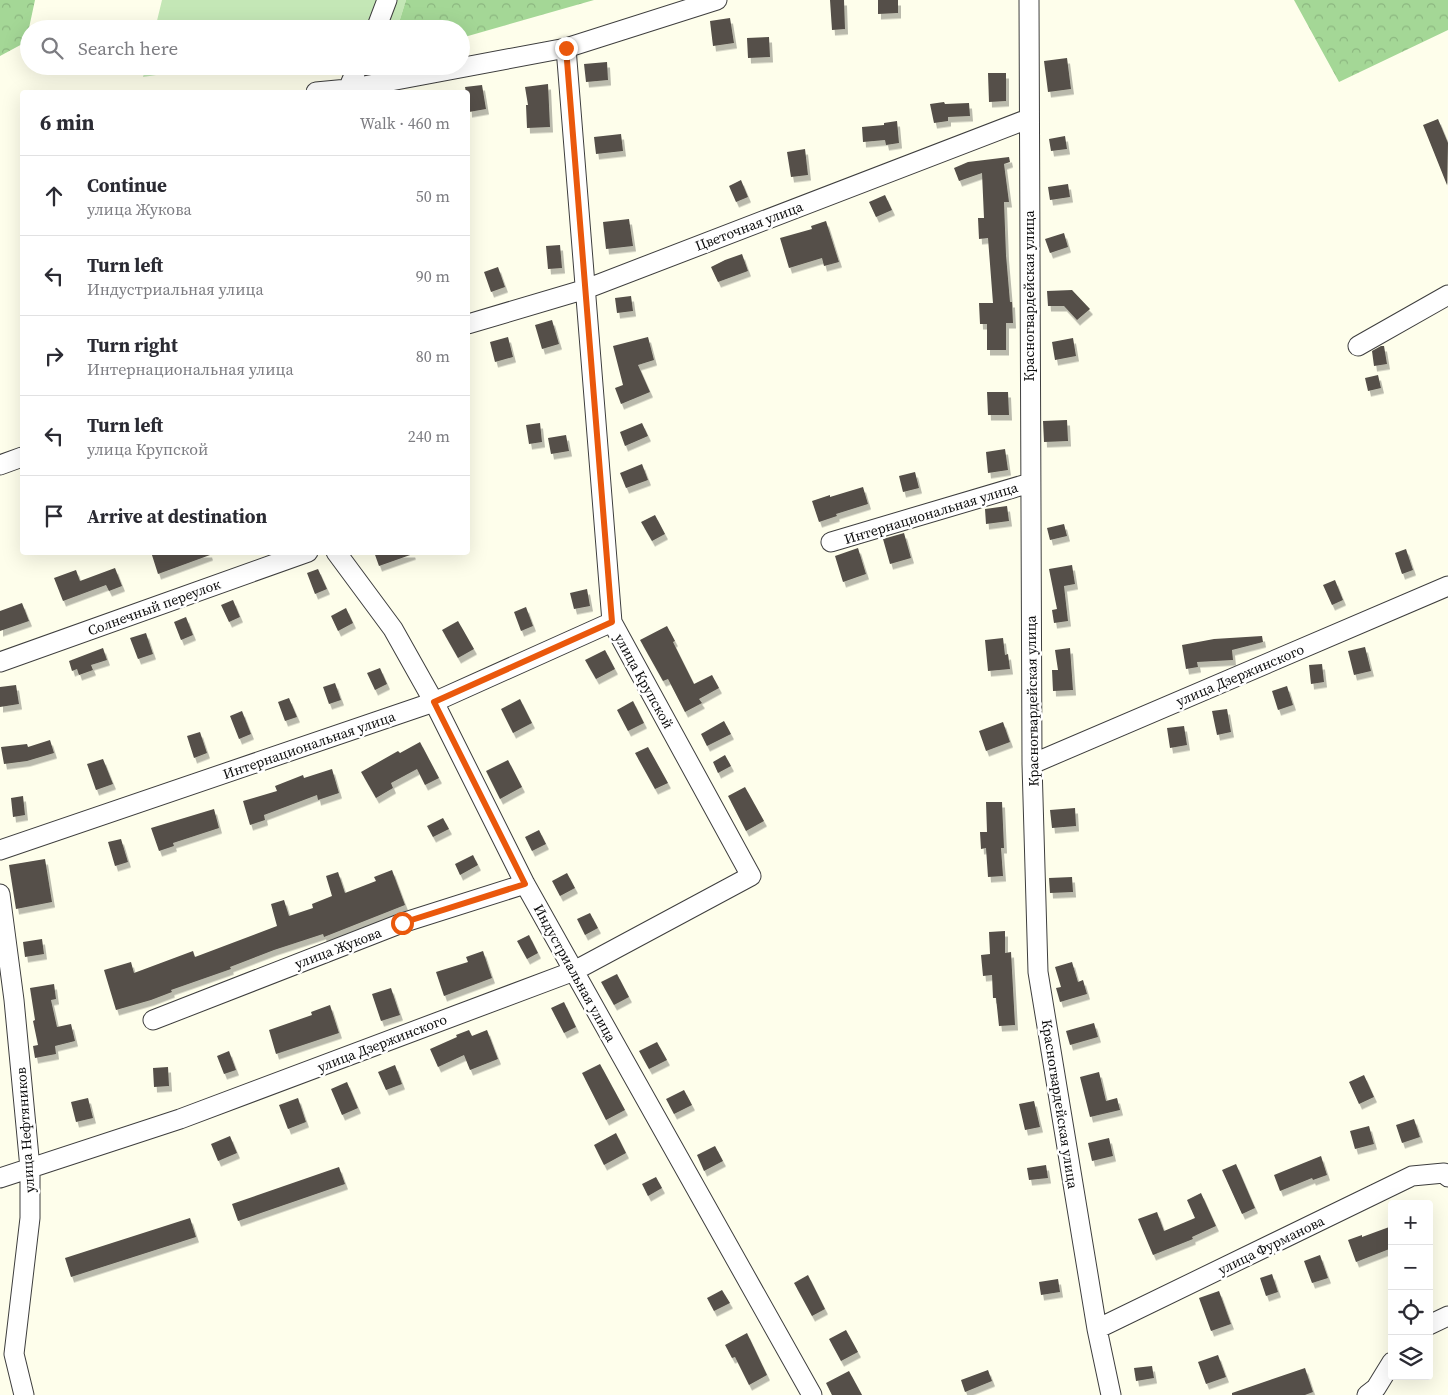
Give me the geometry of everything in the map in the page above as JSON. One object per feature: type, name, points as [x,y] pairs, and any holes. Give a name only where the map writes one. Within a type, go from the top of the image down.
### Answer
[{"type":"street","points":[[379,20],[387,0]]},
{"type":"street","points":[[470,66],[566,48],[717,0]]},
{"type":"street","name":"Красногвардейская улица","points":[[1029,0],[1032,764],[1038,972],[1097,1329],[1111,1395]]},
{"type":"street","name":"улица Крупской","points":[[566,48],[612,622],[751,876]]},
{"type":"street","points":[[348,89],[354,75]]},
{"type":"street","points":[[337,90],[422,75]]},
{"type":"street","name":"Цветочная улица","points":[[470,323],[586,289],[1028,119]]},
{"type":"street","points":[[1358,346],[1448,295]]},
{"type":"street","points":[[0,465],[20,458]]},
{"type":"street","name":"Интернациональная улица","points":[[831,542],[1030,483]]},
{"type":"street","name":"Солнечный переулок","points":[[0,662],[300,555]]},
{"type":"street","name":"Индустриальная улица","points":[[338,555],[393,629],[434,702],[525,884],[812,1395]]},
{"type":"street","name":"улица Дзержинского","points":[[1032,764],[1448,586]]},
{"type":"street","name":"Интернациональная улица","points":[[0,850],[434,702],[612,622]]},
{"type":"street","name":"улица Дзержинского","points":[[0,1178],[180,1120],[574,971],[751,876]]},
{"type":"street","name":"улица Жукова","points":[[153,1020],[402,923],[525,884]]},
{"type":"street","name":"улица Нефтяников","points":[[0,894],[7,1003],[30,1168],[30,1218],[14,1354],[24,1395]]},
{"type":"street","name":"улица Фурманова","points":[[1097,1329],[1412,1176],[1444,1173],[1448,1176]]},
{"type":"street","points":[[1367,1395],[1376,1388],[1388,1368]]},
{"type":"green space","points":[[0,0],[35,0],[31,20],[20,20],[20,45],[0,56]]},
{"type":"green space","points":[[162,0],[406,0],[400,20],[157,20]]},
{"type":"green space","points":[[406,0],[594,0],[470,35],[470,20],[400,20]]},
{"type":"green space","points":[[1294,0],[1448,0],[1448,30],[1339,82]]},
{"type":"building","points":[[830,0],[844,0],[845,29],[832,30]]},
{"type":"building","points":[[878,0],[898,0],[898,13],[878,14]]},
{"type":"building","points":[[730,18],[734,43],[713,46],[710,21]]},
{"type":"building","points":[[769,37],[770,57],[748,58],[747,38]]},
{"type":"building","points":[[1067,58],[1071,89],[1048,92],[1044,61]]},
{"type":"building","points":[[607,62],[608,80],[586,82],[584,64]]},
{"type":"building","points":[[988,73],[1006,73],[1006,101],[989,102]]},
{"type":"building","points":[[548,84],[550,127],[527,128],[526,105],[528,105],[525,87]]},
{"type":"building","points":[[482,85],[486,109],[470,112],[470,90],[466,90],[465,87]]},
{"type":"building","points":[[944,102],[945,104],[969,103],[970,116],[948,117],[948,121],[934,123],[930,104]]},
{"type":"building","points":[[1438,119],[1448,143],[1447,185],[1423,125]]},
{"type":"building","points":[[897,121],[899,143],[886,145],[885,140],[863,142],[862,127],[884,125],[884,123]]},
{"type":"building","points":[[621,134],[623,151],[596,154],[594,137]]},
{"type":"building","points":[[1065,136],[1067,149],[1051,151],[1049,139]]},
{"type":"building","points":[[805,149],[808,175],[791,177],[787,152]]},
{"type":"building","points":[[1009,157],[1010,162],[1004,164],[1009,202],[1004,202],[1006,255],[1013,323],[1006,323],[1006,350],[987,350],[987,324],[980,324],[979,303],[993,303],[988,238],[979,239],[978,218],[984,218],[982,173],[959,181],[954,168],[968,162]]},
{"type":"building","points":[[741,180],[748,197],[736,202],[729,186]]},
{"type":"building","points":[[1068,184],[1070,197],[1050,200],[1048,187]]},
{"type":"building","points":[[885,195],[892,210],[876,217],[869,202]]},
{"type":"building","points":[[629,219],[633,246],[606,249],[603,222]]},
{"type":"building","points":[[826,221],[839,262],[824,266],[822,258],[789,268],[780,238],[812,229],[811,226]]},
{"type":"building","points":[[1064,233],[1068,247],[1050,253],[1045,239]]},
{"type":"building","points":[[560,245],[562,268],[548,269],[546,246]]},
{"type":"building","points":[[742,254],[748,271],[718,282],[711,267]]},
{"type":"building","points":[[498,267],[505,287],[491,292],[484,272]]},
{"type":"building","points":[[1072,290],[1090,309],[1077,320],[1064,306],[1048,306],[1047,291]]},
{"type":"building","points":[[631,296],[633,311],[617,313],[615,298]]},
{"type":"building","points":[[552,320],[559,344],[542,349],[535,325]]},
{"type":"building","points":[[508,337],[513,357],[495,362],[490,342]]},
{"type":"building","points":[[648,337],[654,360],[638,365],[650,392],[621,404],[615,388],[623,385],[613,346]]},
{"type":"building","points":[[1073,338],[1076,356],[1055,360],[1052,342]]},
{"type":"building","points":[[1384,346],[1387,364],[1374,366],[1372,351]]},
{"type":"building","points":[[1378,375],[1381,388],[1368,391],[1365,378]]},
{"type":"building","points":[[987,392],[1008,392],[1009,415],[988,415]]},
{"type":"building","points":[[1067,420],[1068,441],[1044,442],[1043,421]]},
{"type":"building","points":[[540,423],[542,442],[529,444],[526,425]]},
{"type":"building","points":[[642,423],[648,436],[625,446],[620,432]]},
{"type":"building","points":[[566,435],[569,451],[551,454],[548,438]]},
{"type":"building","points":[[1005,449],[1008,470],[988,473],[986,452]]},
{"type":"building","points":[[642,464],[648,480],[626,488],[620,473]]},
{"type":"building","points":[[915,472],[919,488],[903,492],[899,476]]},
{"type":"building","points":[[863,487],[868,504],[836,514],[837,516],[819,522],[812,501]]},
{"type":"building","points":[[1007,506],[1009,521],[986,524],[985,509]]},
{"type":"building","points":[[655,515],[665,534],[652,541],[641,522]]},
{"type":"building","points":[[1064,524],[1067,536],[1050,540],[1047,528]]},
{"type":"building","points":[[904,533],[911,558],[890,564],[883,539]]},
{"type":"building","points":[[858,548],[866,574],[843,582],[835,556]]},
{"type":"building","points":[[1406,549],[1413,570],[1402,574],[1395,553]]},
{"type":"building","points":[[152,555],[210,555],[158,574]]},
{"type":"building","points":[[375,555],[410,555],[379,566]]},
{"type":"building","points":[[1072,565],[1075,584],[1064,586],[1068,621],[1054,623],[1052,610],[1057,609],[1049,569]]},
{"type":"building","points":[[115,568],[122,586],[109,591],[106,585],[63,601],[54,578],[76,570],[80,581]]},
{"type":"building","points":[[318,569],[327,589],[315,594],[307,573]]},
{"type":"building","points":[[1335,580],[1343,600],[1332,605],[1323,585]]},
{"type":"building","points":[[587,589],[590,606],[574,609],[570,593]]},
{"type":"building","points":[[233,600],[240,617],[229,622],[221,605]]},
{"type":"building","points":[[22,603],[29,621],[0,631],[0,611]]},
{"type":"building","points":[[526,607],[533,626],[521,631],[514,612]]},
{"type":"building","points":[[346,608],[353,623],[338,631],[331,616]]},
{"type":"building","points":[[186,617],[193,635],[181,640],[174,622]]},
{"type":"building","points":[[458,621],[474,649],[458,658],[442,630]]},
{"type":"building","points":[[667,626],[694,684],[712,675],[719,688],[699,699],[702,703],[685,712],[668,679],[663,681],[640,640]]},
{"type":"building","points":[[146,633],[153,654],[138,659],[130,638]]},
{"type":"building","points":[[1262,636],[1263,642],[1232,650],[1233,660],[1197,662],[1198,667],[1186,669],[1182,645],[1214,639]]},
{"type":"building","points":[[1003,638],[1005,655],[1008,654],[1010,669],[988,671],[985,640]]},
{"type":"building","points":[[1365,647],[1371,671],[1354,675],[1348,651]]},
{"type":"building","points":[[103,648],[107,660],[91,665],[93,670],[79,675],[77,669],[72,671],[69,661]]},
{"type":"building","points":[[1070,648],[1073,690],[1053,691],[1052,670],[1058,670],[1055,650]]},
{"type":"building","points":[[605,650],[615,669],[596,679],[585,660]]},
{"type":"building","points":[[1322,664],[1324,682],[1311,684],[1309,665]]},
{"type":"building","points":[[380,668],[387,684],[375,690],[367,673]]},
{"type":"building","points":[[335,683],[341,700],[329,704],[323,687]]},
{"type":"building","points":[[16,685],[19,704],[0,707],[0,687]]},
{"type":"building","points":[[1287,686],[1293,705],[1278,710],[1272,691]]},
{"type":"building","points":[[289,698],[297,717],[285,721],[278,702]]},
{"type":"building","points":[[520,699],[532,723],[513,733],[501,709]]},
{"type":"building","points":[[633,701],[644,723],[628,731],[617,710]]},
{"type":"building","points":[[1227,709],[1231,732],[1217,735],[1212,711]]},
{"type":"building","points":[[242,711],[251,734],[239,739],[230,716]]},
{"type":"building","points":[[724,721],[731,734],[707,746],[701,734]]},
{"type":"building","points":[[1003,722],[1010,742],[986,751],[979,731]]},
{"type":"building","points":[[1184,726],[1187,745],[1170,748],[1167,728]]},
{"type":"building","points":[[200,732],[207,753],[194,758],[187,736]]},
{"type":"building","points":[[50,740],[54,753],[27,761],[4,764],[1,747],[27,744],[28,747]]},
{"type":"building","points":[[420,742],[439,778],[425,785],[417,769],[391,783],[393,788],[376,798],[361,772],[398,751],[400,753]]},
{"type":"building","points":[[648,747],[668,783],[655,789],[635,753]]},
{"type":"building","points":[[725,755],[731,766],[718,773],[713,762]]},
{"type":"building","points":[[103,759],[113,784],[96,790],[87,764]]},
{"type":"building","points":[[508,760],[522,787],[500,799],[486,771]]},
{"type":"building","points":[[332,769],[339,793],[318,800],[317,795],[264,815],[265,820],[250,825],[243,801],[277,791],[275,786],[303,775],[304,778]]},
{"type":"building","points":[[745,787],[764,821],[746,831],[728,796]]},
{"type":"building","points":[[23,796],[25,815],[13,817],[11,798]]},
{"type":"building","points":[[986,802],[1002,802],[1004,848],[1001,848],[1003,876],[988,877],[986,848],[981,849],[980,832],[987,832]]},
{"type":"building","points":[[1075,808],[1076,826],[1052,828],[1050,810]]},
{"type":"building","points":[[214,809],[219,828],[173,843],[174,846],[159,851],[151,828]]},
{"type":"building","points":[[443,818],[449,829],[433,837],[427,826]]},
{"type":"building","points":[[539,830],[546,844],[532,851],[525,837]]},
{"type":"building","points":[[121,839],[128,862],[115,866],[108,842]]},
{"type":"building","points":[[473,855],[478,865],[460,875],[455,864]]},
{"type":"building","points":[[45,859],[52,902],[16,909],[9,865]]},
{"type":"building","points":[[392,870],[405,905],[324,937],[323,934],[274,950],[230,967],[231,969],[171,990],[172,992],[151,1000],[116,1010],[104,970],[131,962],[134,973],[193,951],[195,957],[277,926],[271,904],[284,900],[289,916],[313,908],[312,904],[332,896],[326,876],[338,872],[345,893],[376,881],[374,877]]},
{"type":"building","points":[[567,873],[575,888],[560,896],[552,881]]},
{"type":"building","points":[[1072,877],[1073,892],[1050,893],[1049,878]]},
{"type":"building","points":[[590,913],[598,928],[585,935],[577,919]]},
{"type":"building","points":[[1005,931],[1005,953],[1011,952],[1015,1025],[999,1026],[996,998],[993,998],[992,975],[983,976],[981,955],[990,954],[989,932]]},
{"type":"building","points":[[529,935],[538,953],[527,959],[517,941]]},
{"type":"building","points":[[42,939],[44,954],[25,957],[23,942]]},
{"type":"building","points":[[483,951],[492,978],[444,996],[436,972],[468,962],[466,957]]},
{"type":"building","points":[[1072,962],[1078,982],[1083,980],[1087,994],[1060,1002],[1056,988],[1061,987],[1055,967]]},
{"type":"building","points":[[617,974],[629,997],[614,1005],[601,982]]},
{"type":"building","points":[[54,984],[56,999],[51,1000],[57,1027],[71,1024],[75,1041],[55,1046],[56,1054],[35,1058],[33,1046],[38,1045],[33,1021],[35,1020],[30,988]]},
{"type":"building","points":[[391,988],[400,1015],[381,1021],[372,994]]},
{"type":"building","points":[[564,1002],[576,1027],[564,1033],[551,1008]]},
{"type":"building","points":[[330,1005],[339,1033],[276,1054],[269,1030],[312,1015],[311,1012]]},
{"type":"building","points":[[1094,1023],[1098,1037],[1070,1045],[1066,1031]]},
{"type":"building","points":[[469,1030],[472,1036],[487,1030],[498,1059],[470,1070],[464,1055],[438,1067],[430,1049]]},
{"type":"building","points":[[657,1042],[667,1060],[649,1069],[639,1051]]},
{"type":"building","points":[[229,1051],[236,1070],[224,1074],[217,1056]]},
{"type":"building","points":[[600,1064],[625,1110],[606,1120],[582,1073]]},
{"type":"building","points":[[395,1065],[402,1084],[386,1090],[378,1072]]},
{"type":"building","points":[[168,1067],[169,1086],[154,1087],[153,1068]]},
{"type":"building","points":[[1099,1072],[1106,1101],[1117,1098],[1120,1110],[1090,1117],[1080,1077]]},
{"type":"building","points":[[1364,1075],[1374,1097],[1359,1104],[1349,1082]]},
{"type":"building","points":[[347,1082],[358,1108],[342,1115],[331,1089]]},
{"type":"building","points":[[684,1090],[692,1105],[674,1114],[666,1099]]},
{"type":"building","points":[[88,1098],[93,1118],[76,1122],[71,1102]]},
{"type":"building","points":[[298,1098],[306,1122],[288,1129],[279,1105]]},
{"type":"building","points":[[1034,1101],[1040,1127],[1025,1130],[1019,1104]]},
{"type":"building","points":[[1414,1119],[1420,1137],[1402,1143],[1396,1125]]},
{"type":"building","points":[[1369,1126],[1374,1144],[1355,1149],[1350,1131]]},
{"type":"building","points":[[616,1133],[626,1153],[604,1165],[594,1145]]},
{"type":"building","points":[[230,1136],[237,1153],[218,1161],[211,1144]]},
{"type":"building","points":[[1109,1138],[1113,1156],[1092,1161],[1088,1143]]},
{"type":"building","points":[[715,1146],[723,1161],[704,1171],[697,1155]]},
{"type":"building","points":[[1321,1156],[1327,1175],[1313,1180],[1312,1178],[1280,1191],[1274,1175]]},
{"type":"building","points":[[1236,1164],[1255,1208],[1242,1214],[1222,1170]]},
{"type":"building","points":[[1046,1165],[1048,1178],[1029,1180],[1027,1168]]},
{"type":"building","points":[[339,1167],[345,1184],[238,1221],[232,1204]]},
{"type":"building","points":[[656,1177],[662,1188],[648,1196],[642,1184]]},
{"type":"building","points":[[1201,1193],[1216,1226],[1192,1237],[1193,1239],[1153,1255],[1138,1219],[1157,1212],[1164,1231],[1195,1218],[1187,1200]]},
{"type":"building","points":[[190,1218],[196,1237],[71,1277],[65,1258]]},
{"type":"building","points":[[1388,1227],[1388,1250],[1356,1262],[1348,1240],[1362,1235],[1362,1237]]},
{"type":"building","points":[[1320,1255],[1328,1278],[1312,1283],[1304,1261]]},
{"type":"building","points":[[1272,1274],[1278,1292],[1266,1296],[1260,1278]]},
{"type":"building","points":[[808,1275],[825,1309],[812,1316],[794,1283]]},
{"type":"building","points":[[1058,1279],[1060,1292],[1041,1295],[1039,1282]]},
{"type":"building","points":[[722,1290],[730,1303],[714,1311],[707,1298]]},
{"type":"building","points":[[1219,1291],[1231,1324],[1211,1331],[1199,1298]]},
{"type":"building","points":[[846,1330],[858,1352],[841,1361],[829,1339]]},
{"type":"building","points":[[747,1333],[767,1375],[749,1385],[735,1357],[732,1358],[725,1345]]},
{"type":"building","points":[[1218,1355],[1226,1377],[1206,1384],[1198,1362]]},
{"type":"building","points":[[1152,1366],[1154,1378],[1136,1381],[1134,1368]]},
{"type":"building","points":[[1305,1368],[1313,1392],[1305,1395],[1232,1395],[1232,1393]]},
{"type":"building","points":[[988,1370],[992,1381],[965,1392],[961,1380]]},
{"type":"building","points":[[849,1371],[862,1395],[832,1395],[826,1383]]},
{"type":"route","points":[[402,923],[525,884],[434,702],[612,622],[566,48]]}]
